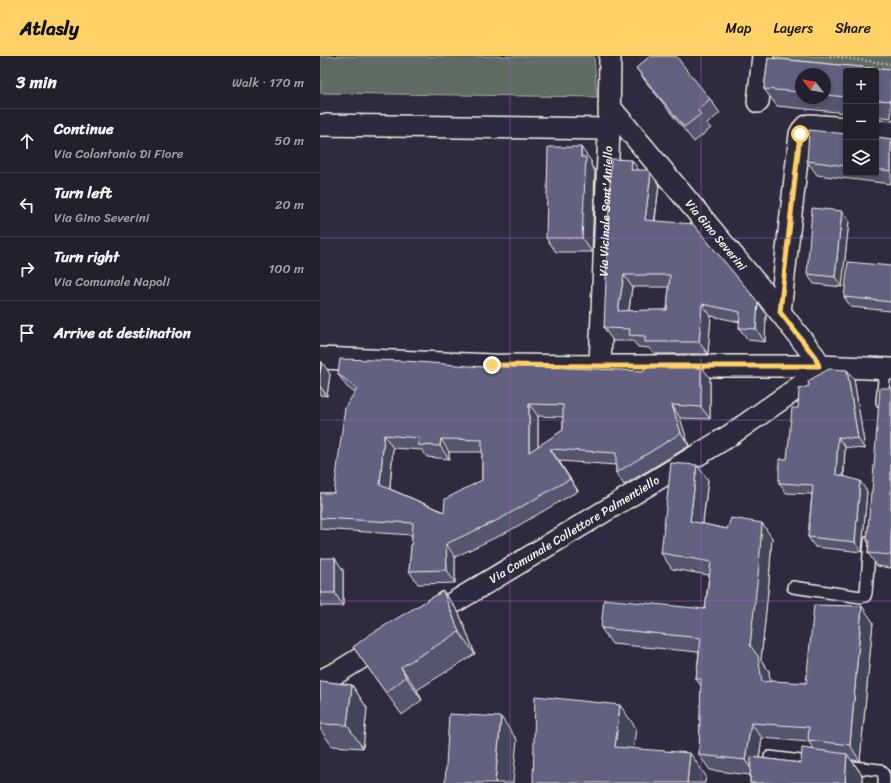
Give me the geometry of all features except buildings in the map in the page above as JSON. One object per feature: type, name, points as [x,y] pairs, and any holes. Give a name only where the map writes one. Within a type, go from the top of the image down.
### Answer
[{"type":"street","name":"Via Vicinale Sant'Aniello","points":[[600,366],[609,129],[610,56]]},
{"type":"street","points":[[758,102],[763,56]]},
{"type":"street","name":"Via Gino Severini","points":[[609,106],[780,312],[815,357],[819,366]]},
{"type":"street","points":[[320,124],[609,129]]},
{"type":"street","points":[[780,312],[800,134],[805,126],[809,125],[843,128]]},
{"type":"street","points":[[879,131],[891,132]]},
{"type":"street","points":[[320,358],[492,365],[819,366],[888,369]]},
{"type":"street","name":"Via Comunale Collettore Palmentiello","points":[[320,681],[340,671],[729,436],[813,377],[817,373],[819,366]]},
{"type":"lane","points":[[881,415],[888,369]]},
{"type":"lane","points":[[793,586],[864,597],[866,593],[871,531]]},
{"type":"lane","points":[[770,757],[880,770],[884,777],[884,783]]},
{"type":"path","points":[[830,56],[860,58],[891,64]]},
{"type":"shaded area","points":[[320,56],[594,56],[597,97],[320,93]]},
{"type":"shaded area","points":[[776,56],[891,56],[891,84],[879,74],[879,68],[843,68],[843,71],[831,73],[831,68],[795,68],[795,74],[775,72]]},
{"type":"route","points":[[492,365],[819,366],[815,357],[780,312],[800,134]]}]
